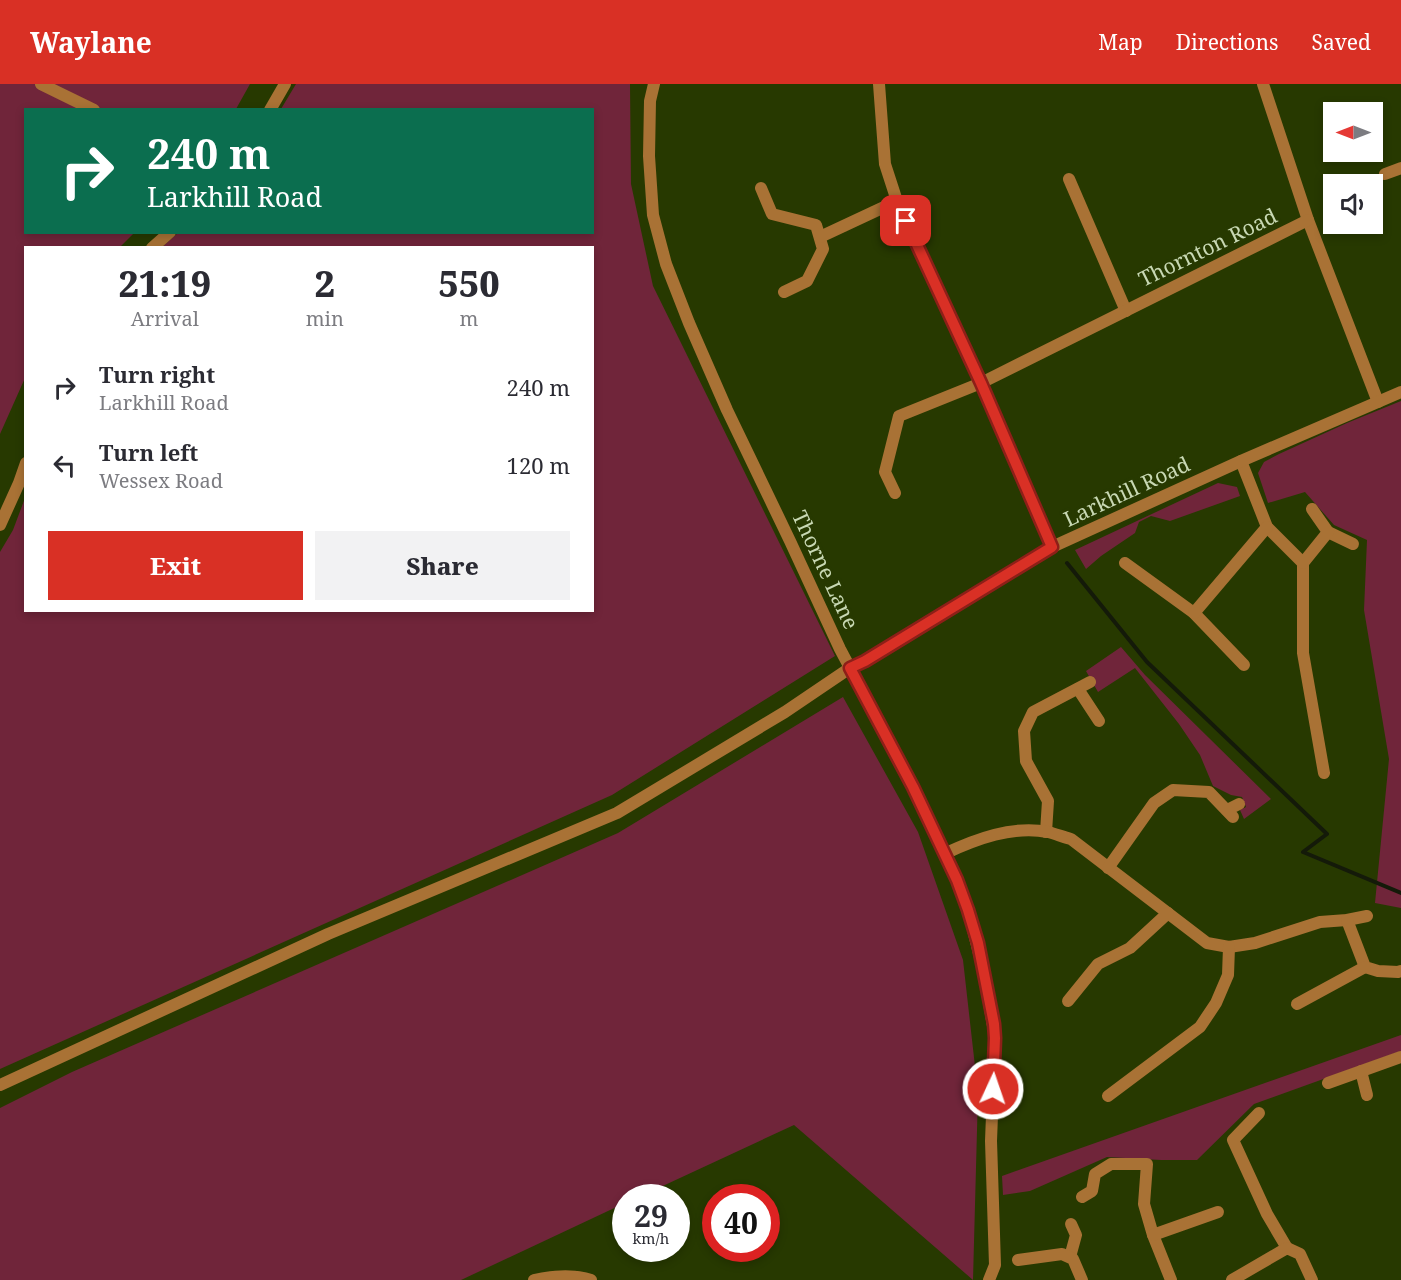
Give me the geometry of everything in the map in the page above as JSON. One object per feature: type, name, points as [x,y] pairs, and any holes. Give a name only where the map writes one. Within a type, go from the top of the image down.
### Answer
[{"type":"street","points":[[41,84],[90,108]]},
{"type":"street","points":[[271,108],[285,84]]},
{"type":"street","name":"Thorne Lane","points":[[654,84],[650,101],[649,156],[653,215],[666,264],[727,410],[850,668],[913,787],[957,880],[972,921],[988,992],[995,1038],[992,1141],[995,1266],[989,1280]]},
{"type":"street","points":[[879,84],[885,164],[897,201],[981,383],[1052,547]]},
{"type":"street","points":[[1263,84],[1308,220],[1377,402]]},
{"type":"street","points":[[1385,174],[1401,168]]},
{"type":"street","name":"Thornton Road","points":[[1069,179],[1126,311]]},
{"type":"street","points":[[762,188],[772,214],[816,225],[823,249],[807,281],[784,292]]},
{"type":"street","points":[[820,237],[897,201]]},
{"type":"street","name":"Thornton Road","points":[[895,493],[885,472],[899,416],[981,383],[1308,220]]},
{"type":"street","points":[[154,246],[168,234]]},
{"type":"street","name":"Larkhill Road","points":[[0,1085],[328,934],[616,813],[785,712],[850,668],[1052,547],[1241,461],[1401,392]]},
{"type":"street","points":[[1241,461],[1267,527],[1303,563]]},
{"type":"street","points":[[0,525],[24,469]]},
{"type":"street","points":[[1312,509],[1328,532],[1353,544]]},
{"type":"street","points":[[1194,613],[1267,527]]},
{"type":"street","points":[[1324,773],[1303,653],[1303,563],[1328,532]]},
{"type":"street","points":[[1125,563],[1194,613],[1244,665]]},
{"type":"street","points":[[1046,832],[1048,801],[1026,761],[1023,731],[1033,712],[1090,682]]},
{"type":"street","points":[[1078,689],[1099,722]]},
{"type":"street","points":[[1108,868],[1154,803],[1173,790],[1209,792],[1230,813],[1239,804]]},
{"type":"street","points":[[944,854],[970,842],[1014,831],[1046,832],[1071,838],[1207,944],[1229,947],[1255,943],[1320,922],[1367,916]]},
{"type":"street","points":[[1068,1001],[1098,964],[1130,948],[1168,913]]},
{"type":"street","points":[[1347,920],[1365,967]]},
{"type":"street","points":[[1108,1096],[1200,1027],[1216,1003],[1228,975],[1229,947]]},
{"type":"street","points":[[1297,1004],[1365,967],[1378,971],[1401,971]]},
{"type":"street","points":[[1328,1083],[1401,1057]]},
{"type":"street","points":[[1361,1071],[1367,1095]]},
{"type":"street","points":[[1259,1113],[1233,1140],[1267,1214],[1287,1248],[1300,1254],[1312,1280]]},
{"type":"street","points":[[1082,1197],[1092,1191],[1095,1174],[1111,1164],[1146,1164],[1144,1204],[1153,1235],[1171,1280]]},
{"type":"street","points":[[1153,1235],[1218,1212]]},
{"type":"street","points":[[1070,1257],[1076,1235],[1071,1224]]},
{"type":"street","points":[[1232,1280],[1248,1276],[1287,1248]]},
{"type":"street","points":[[1018,1260],[1062,1254],[1073,1259],[1082,1280]]},
{"type":"street","points":[[534,1280],[562,1276],[591,1280]]},
{"type":"shaded area","points":[[0,84],[250,84],[237,108],[24,108],[24,234],[133,234],[121,246],[24,246],[24,380],[0,434]]},
{"type":"shaded area","points":[[296,84],[630,84],[631,184],[653,286],[835,656],[612,795],[0,1069],[0,552],[13,530],[24,501],[24,612],[594,612],[594,246],[163,246],[177,234],[594,234],[594,108],[282,108]]},
{"type":"shaded area","points":[[1401,401],[1401,908],[1375,903],[1389,759],[1364,610],[1367,540],[1334,525],[1305,492],[1268,503],[1258,473],[1264,462],[1279,454]]},
{"type":"shaded area","points":[[1218,483],[1237,487],[1240,496],[1170,521],[1151,516],[1139,522],[1135,533],[1086,569],[1075,550]]},
{"type":"shaded area","points":[[1121,647],[1145,675],[1271,799],[1244,819],[1240,810],[1246,807],[1242,797],[1231,795],[1213,786],[1200,755],[1135,668],[1098,692],[1086,671]]},
{"type":"shaded area","points":[[843,697],[918,832],[963,960],[978,1093],[973,1280],[794,1125],[667,1184],[612,1184],[612,1209],[461,1280],[0,1280],[0,1108],[72,1072],[618,833]]},
{"type":"shaded area","points":[[1401,1035],[1401,1051],[1254,1104],[1197,1160],[1107,1157],[1030,1191],[1003,1195],[1002,1176]]},
{"type":"waterway","points":[[1067,563],[1147,662],[1327,834],[1303,852],[1401,893]]},
{"type":"route","points":[[906,221],[981,383],[1052,547],[850,668],[913,787],[957,880],[968,910],[978,943],[994,1024],[993,1089]]}]
